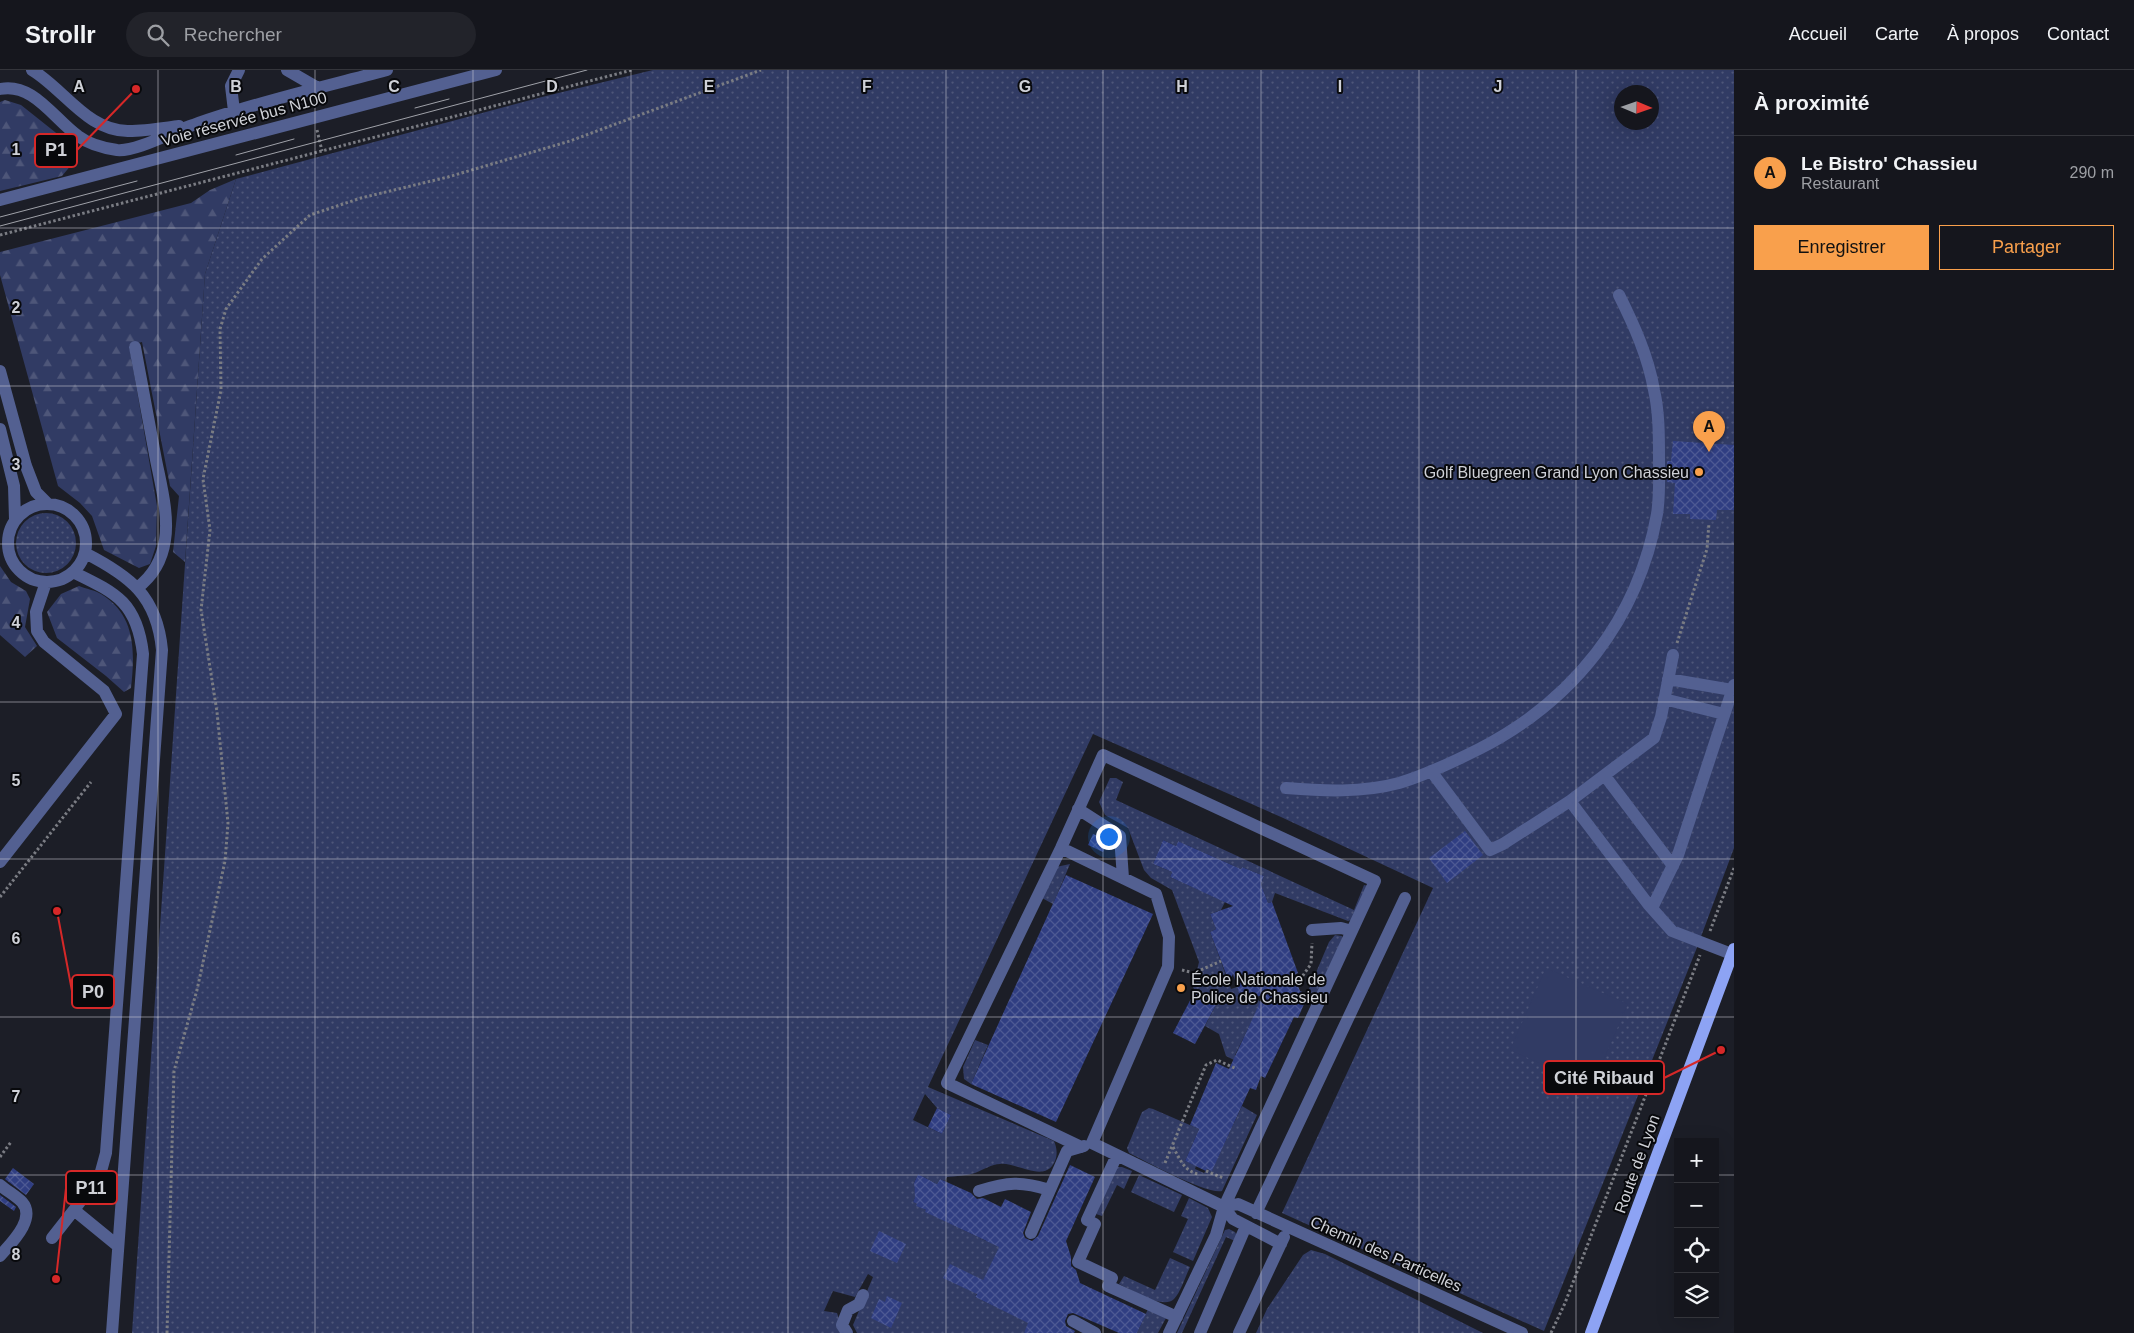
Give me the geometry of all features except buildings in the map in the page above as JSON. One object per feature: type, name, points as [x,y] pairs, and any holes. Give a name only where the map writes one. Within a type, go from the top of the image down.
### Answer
[{"type":"main road","name":"Route de Lyon","points":[[1591,1333],[1733,953]]},
{"type":"street","points":[[32,70],[49,82],[88,117],[105,127],[127,132],[192,125]]},
{"type":"street","points":[[234,111],[231,86],[239,70]]},
{"type":"street","points":[[287,70],[318,88]]},
{"type":"street","points":[[0,89],[14,88],[22,90],[40,101],[79,137],[98,147],[120,150],[158,140],[192,125],[234,111],[387,70]]},
{"type":"street","name":"Voie réservée bus N100","points":[[0,200],[496,70]]},
{"type":"street","points":[[1286,788],[1319,791],[1372,788],[1398,783],[1461,758],[1514,730],[1559,696],[1591,661],[1611,632],[1632,594],[1657,514],[1659,430],[1654,390],[1644,354],[1634,326],[1619,295]]},
{"type":"street","points":[[135,347],[166,525],[165,540],[158,565],[152,575],[137,588]]},
{"type":"street","points":[[0,371],[26,466],[36,492],[47,503],[64,508],[78,519],[84,529],[85,553],[73,572],[65,578],[46,582],[28,577],[14,565],[8,554],[7,541],[12,524],[14,486],[0,429]]},
{"type":"street","points":[[0,539],[29,507],[47,503]]},
{"type":"street","points":[[85,553],[117,570],[137,588],[154,615],[162,650],[112,1333]]},
{"type":"street","points":[[52,1238],[100,1175],[106,1153],[143,654],[141,636],[130,609],[111,592],[73,572]]},
{"type":"street","points":[[0,862],[100,738],[116,714],[104,691],[44,642],[38,631],[36,612],[46,582]]},
{"type":"street","points":[[1430,771],[1490,850],[1503,844],[1570,801],[1654,738],[1661,717],[1673,655]]},
{"type":"street","points":[[1652,908],[1678,855],[1733,687],[1668,679]]},
{"type":"street","points":[[1664,699],[1724,714]]},
{"type":"street","points":[[1169,1333],[1216,1235],[1224,1206],[1375,881],[1103,755],[1061,848],[947,1083],[1086,1145],[1117,1155],[1224,1206],[1233,1220],[1281,1244]]},
{"type":"street","points":[[1605,776],[1673,866]]},
{"type":"street","points":[[1570,801],[1652,908],[1672,931],[1733,953]]},
{"type":"street","points":[[1078,809],[1120,836],[1123,878]]},
{"type":"street","points":[[1031,1233],[1068,1151],[1086,1145],[1168,967],[1169,937],[1156,894],[1061,848]]},
{"type":"street","points":[[1256,1213],[1405,898]]},
{"type":"street","points":[[1312,930],[1341,928],[1352,931]]},
{"type":"street","points":[[1117,1155],[1087,1220],[1095,1224],[1078,1262],[1112,1278],[1108,1286],[1177,1317]]},
{"type":"street","points":[[979,1191],[1004,1183],[1030,1184],[1050,1190]]},
{"type":"street","points":[[0,1185],[22,1203],[27,1213],[20,1231],[0,1256]]},
{"type":"street","points":[[1224,1206],[1238,1204],[1288,1228]]},
{"type":"street","points":[[74,1210],[118,1246]]},
{"type":"street","points":[[1200,1333],[1246,1226]]},
{"type":"street","name":"Chemin des Particelles","points":[[1239,1333],[1288,1228],[1522,1333]]},
{"type":"street","points":[[847,1333],[842,1325],[848,1310],[859,1304],[863,1294]]},
{"type":"street","points":[[1074,1322],[1095,1333]]},
{"type":"path","points":[[0,235],[632,70]]},
{"type":"path","points":[[167,1333],[174,1071],[197,990],[225,861],[228,823],[217,712],[201,610],[210,530],[203,479],[221,390],[220,330],[226,309],[262,259],[310,215],[361,198],[448,177],[570,141],[760,70]]},
{"type":"path","points":[[314,118],[322,151]]},
{"type":"path","points":[[1673,655],[1707,549],[1709,523]]},
{"type":"path","points":[[0,897],[91,782]]},
{"type":"path","points":[[1551,1333],[1565,1303],[1734,868]]},
{"type":"path","points":[[1297,984],[1311,964],[1312,930]]},
{"type":"path","points":[[1168,967],[1194,973],[1221,961]]},
{"type":"path","points":[[1159,1175],[1173,1147],[1206,1065],[1217,1060],[1237,1069]]},
{"type":"path","points":[[0,1157],[11,1142]]},
{"type":"path","points":[[1173,1147],[1183,1165],[1192,1173],[1198,1174]]},
{"type":"green space","points":[[653,70],[1734,70],[1734,848],[1696,950],[1544,1331],[1282,1213],[1433,888],[1281,817],[1093,734],[928,1087],[1054,1141],[1057,1152],[1056,1158],[1049,1169],[1043,1171],[1037,1172],[1007,1164],[997,1164],[972,1174],[947,1177],[945,1181],[940,1179],[937,1184],[918,1174],[914,1183],[915,1192],[917,1193],[913,1202],[926,1210],[926,1212],[986,1241],[1006,1233],[975,1297],[1042,1329],[1027,1328],[1024,1333],[857,1333],[853,1325],[873,1277],[868,1274],[855,1297],[833,1291],[824,1311],[837,1313],[844,1333],[132,1333],[205,274],[236,179],[542,97]],"holes":[[[925,1094],[937,1108],[951,1115],[942,1134],[913,1120]]]},
{"type":"green space","points":[[5,100],[21,105],[65,140],[71,150],[72,164],[62,176],[0,191],[0,102]]},
{"type":"green space","points":[[236,179],[205,274],[185,562],[173,552],[179,496],[170,486],[142,342],[129,345],[157,506],[156,546],[150,564],[139,568],[104,550],[92,516],[80,503],[58,486],[0,275],[0,252],[191,203],[210,190]]},
{"type":"green space","points":[[46,513],[62,518],[67,522],[71,527],[76,543],[71,559],[67,564],[62,568],[46,573],[30,568],[25,564],[21,559],[16,543],[21,527],[25,522],[30,518]]},
{"type":"green space","points":[[0,566],[11,582],[26,591],[30,599],[25,627],[37,646],[25,657],[0,635]]},
{"type":"green space","points":[[79,586],[99,593],[113,603],[127,623],[131,635],[133,661],[131,688],[124,692],[57,638],[47,612],[61,594]]},
{"type":"green space","points":[[1110,778],[1116,778],[1123,782],[1116,800],[1354,910],[1364,885],[1369,886],[1352,920],[1348,921],[1275,893],[1272,902],[1268,903],[1261,884],[1264,876],[1242,867],[1241,869],[1178,841],[1176,846],[1163,840],[1153,864],[1172,872],[1170,877],[1225,902],[1221,910],[1210,914],[1216,929],[1210,932],[1231,989],[1237,987],[1242,1003],[1254,998],[1261,1002],[1235,1055],[1236,1061],[1226,1056],[1219,1034],[1205,1026],[1217,1003],[1195,991],[1193,987],[1199,962],[1172,890],[1151,878],[1144,870],[1128,828],[1105,815],[1099,802]]},
{"type":"green space","points":[[1070,864],[1053,904],[1042,898],[1056,867]]},
{"type":"green space","points":[[1335,935],[1342,936],[1342,939],[1314,1004],[1309,989],[1329,942]]},
{"type":"green space","points":[[1546,968],[1628,1004],[1592,1086],[1510,1050]]},
{"type":"green space","points":[[975,1040],[988,1045],[971,1084],[964,1079],[963,1067]]},
{"type":"green space","points":[[1242,1106],[1257,1115],[1222,1191],[1204,1188],[1176,1176],[1129,1153],[1127,1148],[1142,1112],[1149,1108],[1153,1109],[1199,1129],[1185,1161],[1196,1166],[1195,1169],[1204,1173],[1207,1169],[1212,1170]]},
{"type":"green space","points":[[1116,1167],[1132,1171],[1124,1189],[1117,1185],[1102,1216],[1096,1214]]},
{"type":"green space","points":[[1139,1175],[1182,1195],[1174,1212],[1131,1192]]},
{"type":"green space","points":[[1189,1198],[1208,1208],[1212,1217],[1193,1261],[1173,1252],[1188,1219],[1181,1216]]},
{"type":"green space","points":[[1229,1229],[1235,1232],[1237,1236],[1235,1241],[1226,1237],[1182,1333],[1177,1333],[1225,1230]]},
{"type":"green space","points":[[1311,1250],[1325,1254],[1483,1333],[1256,1333],[1267,1309],[1303,1255]]},
{"type":"green space","points":[[1170,1258],[1190,1267],[1179,1292],[1169,1302],[1155,1301],[1119,1284],[1124,1276],[1155,1290]]},
{"type":"green space","points":[[1148,1309],[1166,1318],[1158,1333],[1137,1333]]},
{"type":"tram line","points":[[0,226],[587,70]]},
{"type":"tram line","points":[[415,108],[449,99]]},
{"type":"tram line","points":[[236,155],[294,139]]},
{"type":"tram line","points":[[0,217],[137,181]]},
{"type":"place","name":"P1","points":[[136,89]]},
{"type":"place","name":"Le Bistro' Chassieu","points":[[1709,452]]},
{"type":"place","name":"Golf Bluegreen Grand Lyon Chassieu","points":[[1699,472]]},
{"type":"place","name":"P0","points":[[57,911]]},
{"type":"place","name":"École Nationale de Police de Chassieu","points":[[1181,988]]},
{"type":"place","name":"Cité Ribaud","points":[[1721,1050]]},
{"type":"place","name":"P11","points":[[56,1279]]}]
